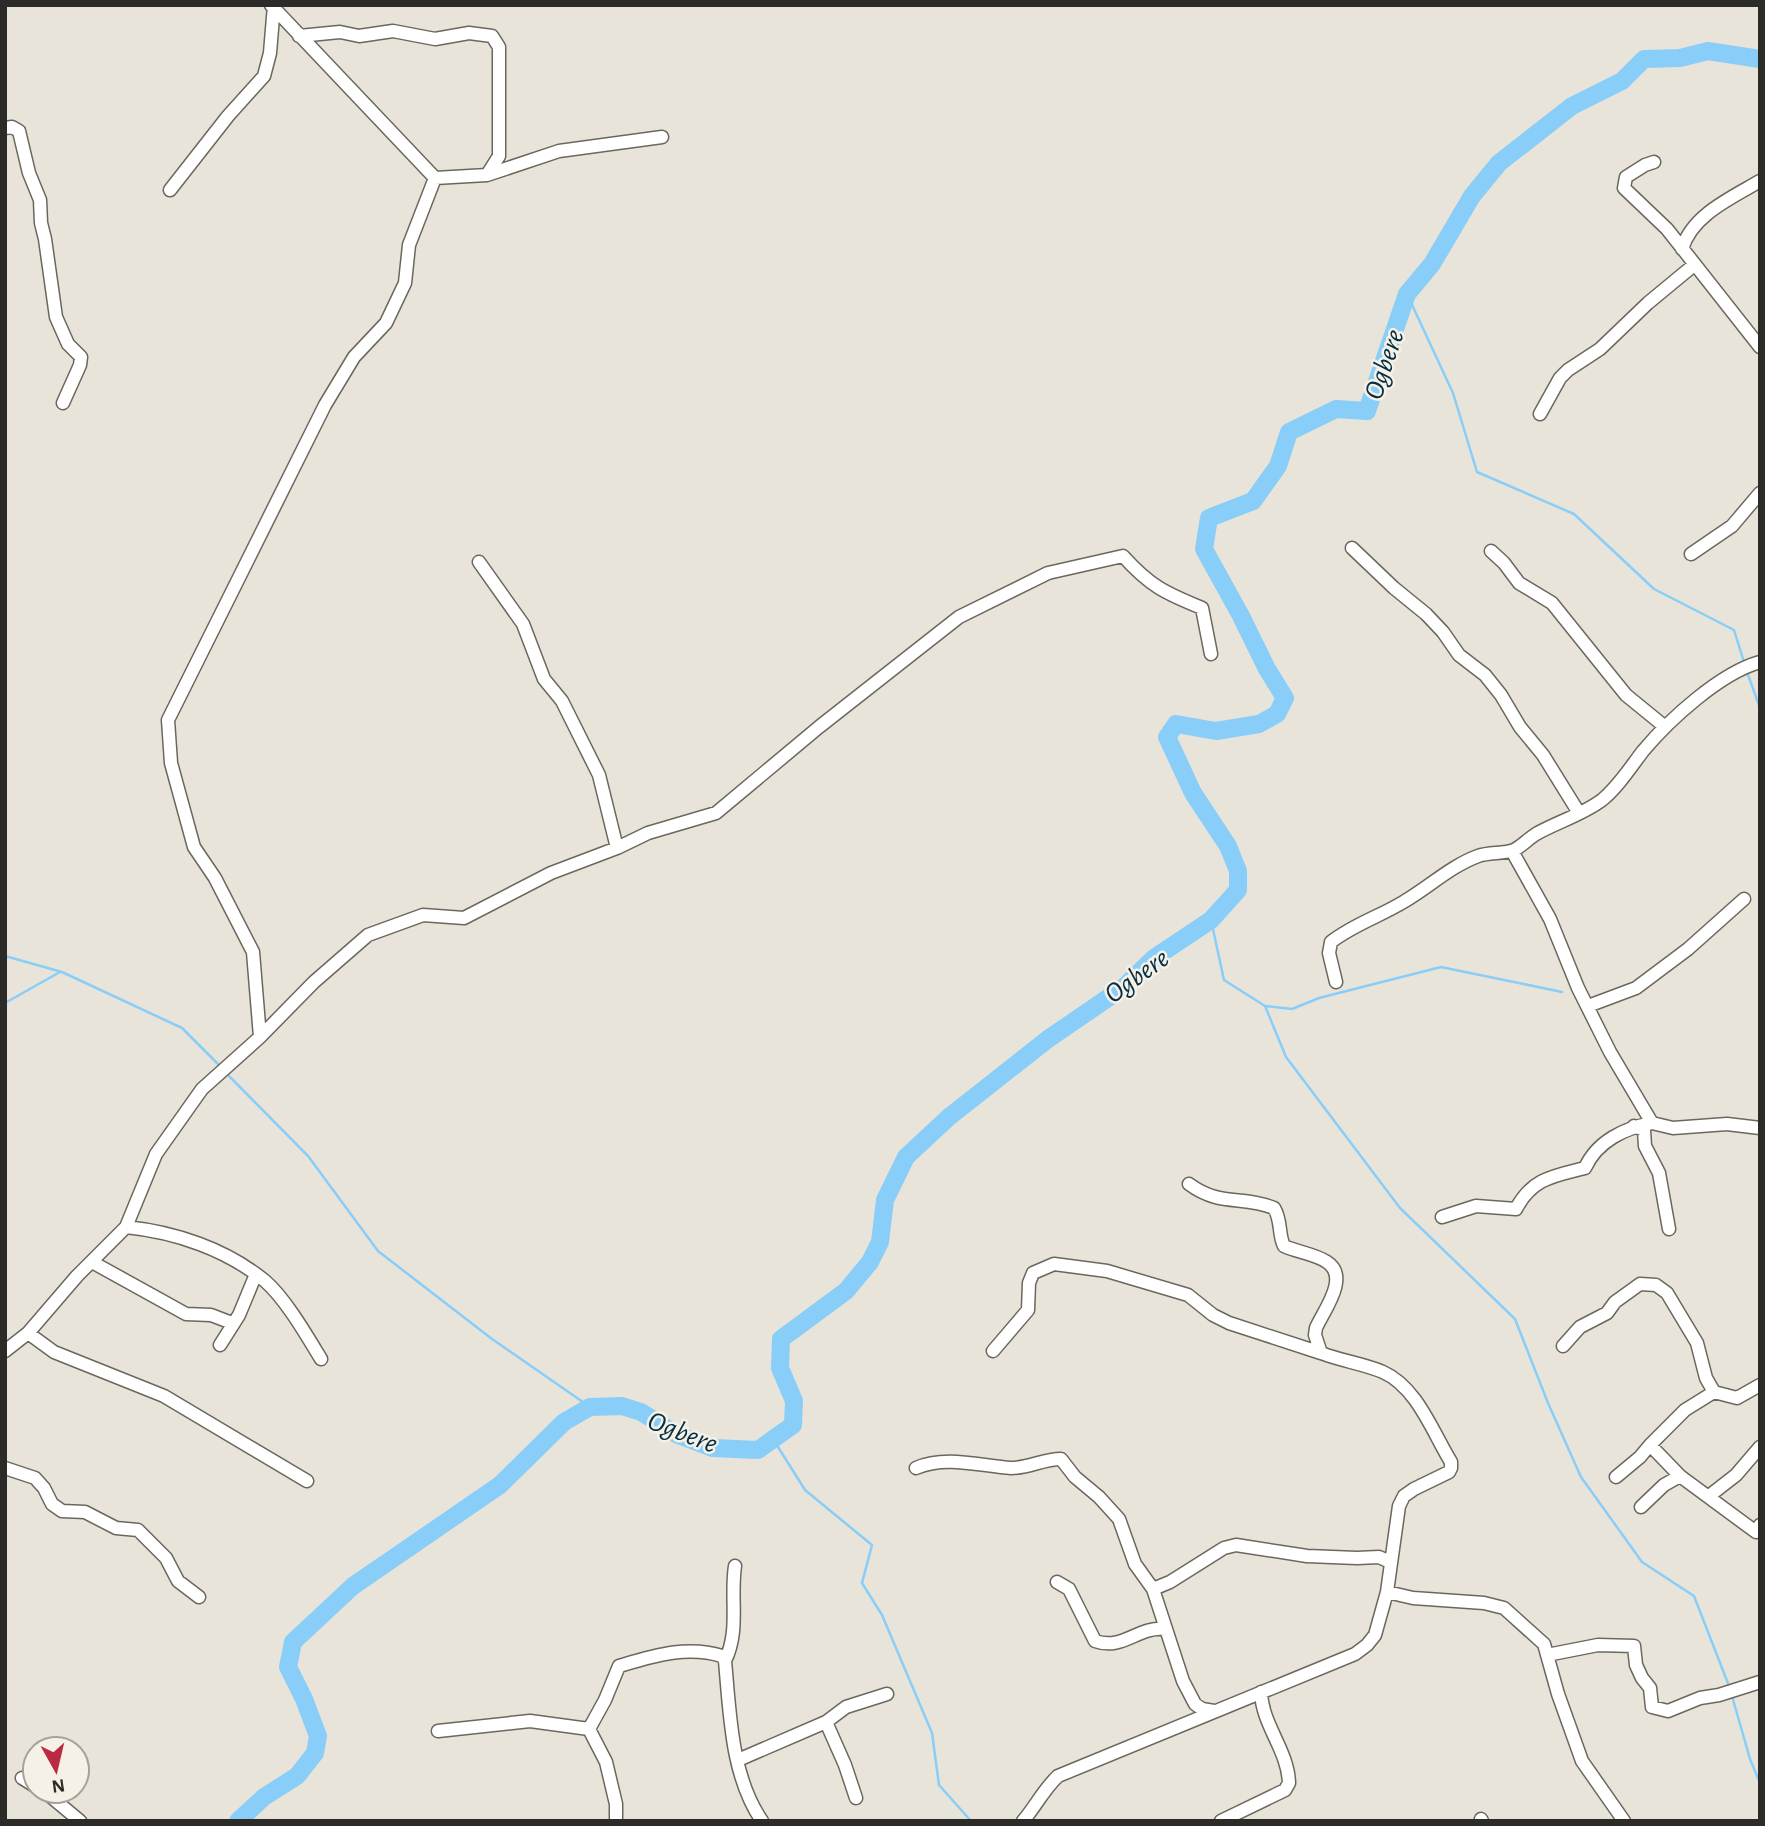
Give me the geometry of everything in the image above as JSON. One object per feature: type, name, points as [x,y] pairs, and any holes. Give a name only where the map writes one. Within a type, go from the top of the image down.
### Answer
[{"type":"street","points":[[273,6],[435,178],[487,175],[559,151],[662,137]]},
{"type":"street","points":[[170,190],[228,116],[264,76],[270,53],[273,6]]},
{"type":"street","points":[[299,36],[340,32],[359,36],[393,31],[435,39],[470,33],[492,36],[499,47],[499,156],[487,175]]},
{"type":"street","points":[[5,128],[12,127],[19,131],[23,139],[29,173],[40,200],[41,223],[56,317],[68,344],[80,357],[80,365],[63,404]]},
{"type":"street","points":[[1654,162],[1645,164],[1626,177],[1625,188],[1667,229],[1760,347]]},
{"type":"street","points":[[260,1037],[253,952],[215,878],[194,847],[171,763],[168,720],[325,405],[354,357],[386,323],[405,283],[409,245],[435,178]]},
{"type":"street","points":[[1682,249],[1690,229],[1703,217],[1760,181]]},
{"type":"street","points":[[1540,414],[1560,378],[1568,370],[1600,349],[1648,303],[1694,265]]},
{"type":"street","points":[[1691,554],[1732,526],[1760,493]]},
{"type":"street","points":[[1352,548],[1426,614],[1459,654],[1485,675],[1502,695],[1520,727],[1543,755],[1578,813]]},
{"type":"street","points":[[1491,551],[1504,563],[1518,583],[1552,603],[1626,695],[1664,726]]},
{"type":"street","points":[[5,1352],[28,1334],[77,1276],[126,1227],[156,1154],[202,1088],[260,1037],[314,982],[368,936],[422,915],[464,918],[551,873],[648,833],[716,813],[819,727],[959,617],[1048,573],[1123,556],[1144,579],[1167,594],[1202,608],[1211,653]]},
{"type":"street","points":[[479,562],[523,624],[544,679],[562,701],[599,775],[617,848]]},
{"type":"street","points":[[1336,982],[1329,953],[1331,942],[1344,932],[1403,903],[1476,857],[1512,851],[1533,836],[1600,801],[1615,788],[1664,726],[1717,684],[1751,665]]},
{"type":"street","points":[[1512,851],[1550,919],[1611,1052],[1652,1123]]},
{"type":"street","points":[[1588,1006],[1636,988],[1688,949],[1744,900]]},
{"type":"street","points":[[1442,1217],[1476,1206],[1516,1209],[1534,1184],[1586,1168],[1591,1156],[1613,1137],[1633,1126],[1652,1123],[1673,1128],[1727,1124],[1760,1128]]},
{"type":"street","points":[[1633,1126],[1644,1130],[1645,1146],[1660,1173],[1669,1229]]},
{"type":"street","points":[[1189,1184],[1203,1194],[1223,1200],[1250,1201],[1274,1208],[1280,1220],[1280,1234],[1284,1246],[1327,1262],[1333,1268],[1336,1285],[1315,1335],[1321,1353]]},
{"type":"street","points":[[126,1227],[182,1237],[256,1274],[286,1307],[321,1359]]},
{"type":"street","points":[[92,1262],[186,1314],[211,1315],[232,1323]]},
{"type":"street","points":[[993,1351],[1028,1310],[1029,1283],[1033,1273],[1054,1264],[1107,1271],[1188,1295],[1213,1315],[1229,1323],[1346,1363],[1386,1373],[1416,1401],[1451,1462],[1449,1472],[1404,1496],[1399,1506],[1387,1592],[1375,1634],[1367,1646],[1355,1654],[1058,1776],[1045,1788],[1036,1806],[1023,1821]]},
{"type":"street","points":[[220,1345],[244,1305],[256,1274]]},
{"type":"street","points":[[1563,1346],[1580,1327],[1606,1313],[1615,1302],[1640,1284],[1656,1285],[1667,1293],[1697,1343],[1706,1378],[1714,1392],[1737,1398],[1760,1385]]},
{"type":"street","points":[[28,1334],[54,1352],[164,1396],[307,1481]]},
{"type":"street","points":[[1616,1477],[1640,1457],[1685,1410],[1714,1392]]},
{"type":"street","points":[[1650,1445],[1680,1476],[1756,1532],[1760,1525]]},
{"type":"street","points":[[1709,1496],[1736,1475],[1758,1452]]},
{"type":"street","points":[[916,1468],[924,1464],[946,1463],[1012,1468],[1031,1466],[1050,1459],[1060,1460],[1119,1519],[1136,1564],[1153,1589],[1183,1681],[1195,1704],[1202,1709],[1214,1711]]},
{"type":"street","points":[[5,1468],[35,1478],[52,1504],[62,1511],[85,1512],[116,1528],[138,1531],[166,1558],[178,1581],[199,1597]]},
{"type":"street","points":[[1642,1507],[1664,1485],[1680,1476]]},
{"type":"street","points":[[1153,1589],[1170,1582],[1224,1548],[1237,1545],[1307,1556],[1379,1557],[1390,1562]]},
{"type":"street","points":[[725,1661],[734,1635],[732,1585],[735,1566]]},
{"type":"street","points":[[1058,1582],[1069,1589],[1095,1641],[1113,1644],[1144,1631],[1165,1629]]},
{"type":"street","points":[[1387,1592],[1413,1598],[1484,1603],[1504,1608],[1544,1644],[1558,1694],[1582,1761],[1624,1821]]},
{"type":"street","points":[[1547,1655],[1598,1646],[1634,1646],[1636,1665],[1650,1688],[1652,1707],[1668,1711],[1692,1700],[1760,1682]]},
{"type":"street","points":[[589,1729],[619,1667],[654,1656],[698,1649],[722,1656],[725,1661],[729,1711],[738,1760],[754,1809],[762,1821]]},
{"type":"street","points":[[1221,1821],[1285,1790],[1289,1783],[1285,1760],[1261,1706],[1261,1692]]},
{"type":"street","points":[[738,1760],[826,1722],[846,1707],[887,1694]]},
{"type":"street","points":[[438,1731],[530,1721],[589,1729]]},
{"type":"street","points":[[826,1722],[856,1798]]},
{"type":"street","points":[[589,1729],[606,1762],[616,1804],[616,1821]]},
{"type":"street","points":[[61,1805],[80,1821]]},
{"type":"waterway","name":"Ogbere","points":[[238,1821],[264,1797],[297,1776],[315,1753],[318,1736],[288,1667],[293,1642],[353,1586],[500,1485],[564,1422],[590,1407],[622,1406],[641,1412],[676,1434],[713,1448],[758,1450],[793,1425],[794,1401],[780,1368],[781,1339],[846,1291],[870,1262],[880,1242],[885,1200],[906,1157],[949,1117],[1048,1039],[1124,987],[1154,958],[1211,920],[1238,890],[1238,871],[1228,846],[1193,793],[1167,737],[1176,724],[1216,731],[1259,724],[1277,714],[1285,698],[1204,549],[1209,518],[1253,501],[1278,466],[1289,432],[1336,409],[1367,411],[1407,294],[1432,264],[1472,196],[1499,163],[1572,106],[1622,81],[1644,59],[1680,58],[1708,51],[1760,59]]},
{"type":"waterway","points":[[1407,294],[1453,393],[1477,472],[1574,514],[1654,589],[1734,630],[1744,662]]},
{"type":"waterway","points":[[1747,672],[1760,708]]},
{"type":"waterway","points":[[1211,920],[1224,980],[1265,1006],[1286,1057],[1400,1208],[1515,1319],[1581,1477],[1642,1562],[1694,1596],[1729,1686]]},
{"type":"waterway","points":[[5,956],[62,972],[182,1028],[220,1066]]},
{"type":"waterway","points":[[1266,1006],[1292,1009],[1319,998],[1441,967],[1562,992]]},
{"type":"waterway","points":[[5,1003],[60,972]]},
{"type":"waterway","points":[[227,1074],[308,1156],[378,1251],[492,1339],[590,1407]]},
{"type":"waterway","points":[[773,1439],[805,1490],[872,1545],[862,1583],[882,1615],[932,1733],[939,1785],[971,1821]]},
{"type":"waterway","points":[[1732,1696],[1750,1759],[1760,1783]]}]
